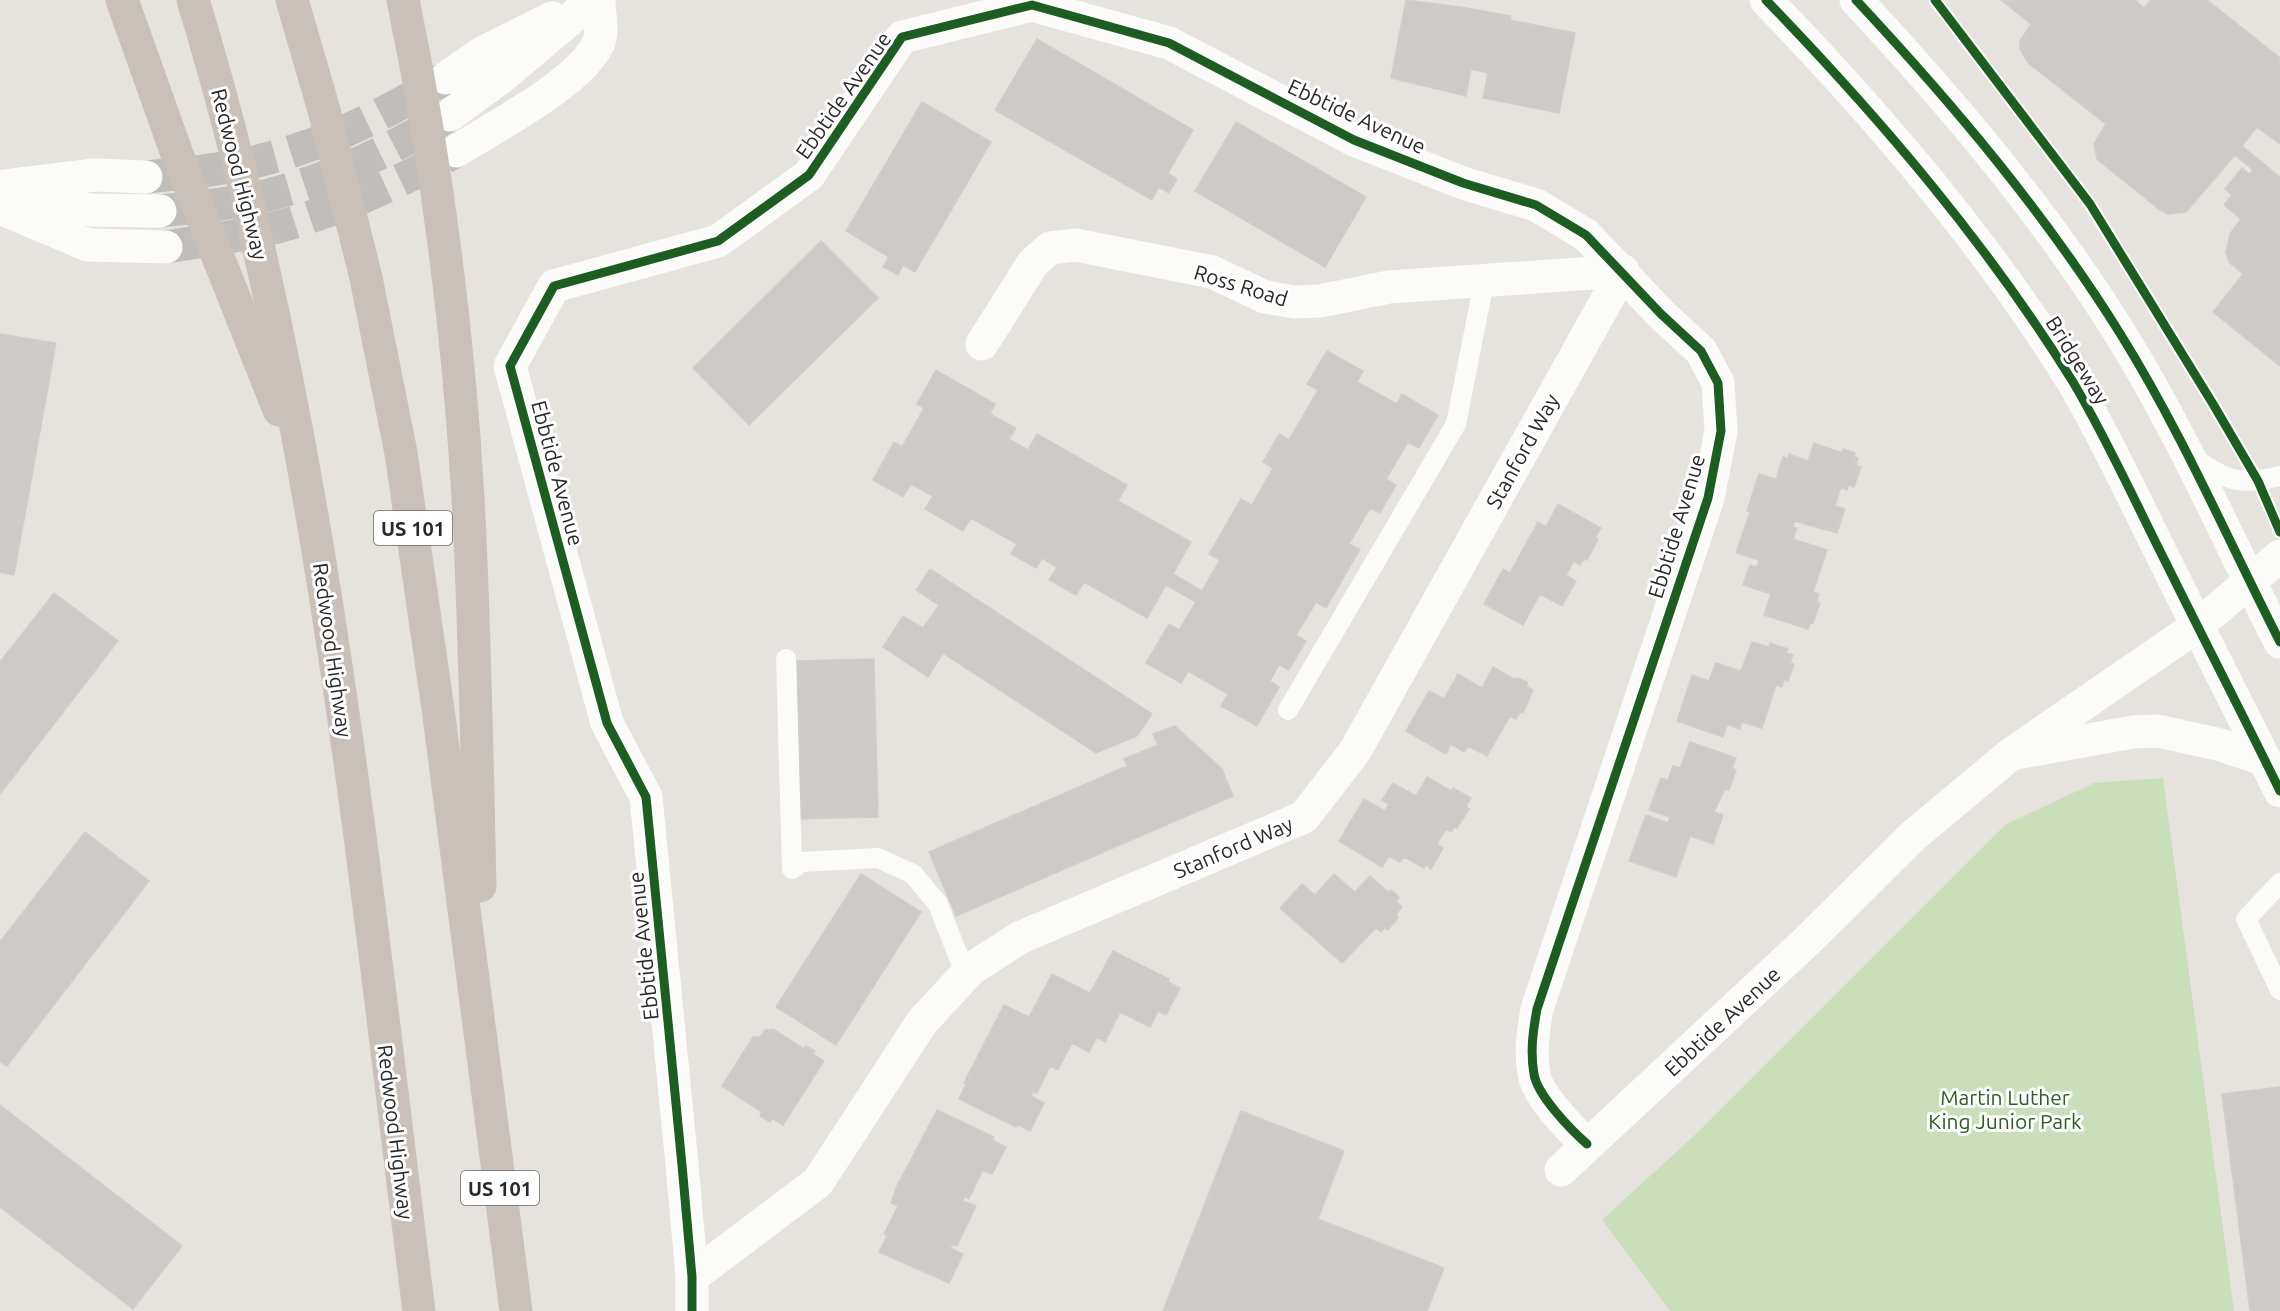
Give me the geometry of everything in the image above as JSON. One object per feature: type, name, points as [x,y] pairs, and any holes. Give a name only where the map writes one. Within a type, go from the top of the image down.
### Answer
[{"type":"highway","points":[[122,0],[177,154],[307,480]]},
{"type":"highway","name":"Redwood Highway","points":[[193,0],[252,214],[289,381],[307,480],[346,743],[419,1311]]},
{"type":"highway","name":"US 101","points":[[292,0],[324,110],[356,236],[397,431],[428,628],[516,1311]]},
{"type":"highway","points":[[403,0],[419,87],[445,262],[467,485],[474,639],[484,1065]]},
{"type":"street","points":[[446,78],[482,53],[590,0]]},
{"type":"street","points":[[450,116],[503,76],[590,0]]},
{"type":"street","points":[[456,151],[527,107],[581,67],[600,40],[598,0]]},
{"type":"street","name":"Bridgeway","points":[[1766,0],[1860,101],[1917,168],[1974,239],[2025,310],[2095,422],[2210,616],[2265,760],[2280,791]]},
{"type":"street","points":[[1856,0],[1966,123],[2072,262],[2143,371],[2280,642]]},
{"type":"street","name":"Ebbtide Avenue","points":[[692,1311],[692,1276],[646,797],[607,723],[510,366],[554,286],[718,241],[810,175],[902,37],[1032,5],[1169,44],[1354,140],[1463,183],[1536,205],[1586,235],[1623,271],[1661,314],[1701,351],[1718,383],[1721,431],[1708,498],[1537,1009],[1531,1046],[1534,1077],[1563,1123],[1587,1144]]},
{"type":"street","points":[[0,187],[94,176],[146,177]]},
{"type":"street","points":[[0,197],[92,210],[160,211]]},
{"type":"street","points":[[0,208],[88,245],[166,246]]},
{"type":"street","name":"Ross Road","points":[[982,344],[1033,263],[1050,248],[1076,245],[1212,272],[1265,297],[1294,302],[1320,301],[1389,287],[1623,271]]},
{"type":"street","name":"Stanford Way","points":[[692,1276],[818,1182],[922,1022],[971,969],[1021,937],[1304,817],[1355,751],[1623,271]]},
{"type":"street","name":"Ebbtide Avenue","points":[[1562,1170],[1587,1144],[1799,949],[1913,836],[2011,754],[2210,616],[2280,556]]},
{"type":"street","points":[[2011,754],[2133,732],[2158,731],[2221,745],[2265,760]]},
{"type":"lane","points":[[1288,710],[1456,424],[1484,282]]},
{"type":"lane","points":[[2184,452],[2214,473],[2238,483],[2280,476]]},
{"type":"lane","points":[[786,659],[792,869],[801,862],[878,858],[913,874],[938,904],[966,976]]},
{"type":"lane","points":[[2280,883],[2246,919],[2280,990]]},
{"type":"green space","name":"Martin Luther King Junior Park","points":[[2163,778],[2234,1311],[1670,1311],[1602,1220],[1696,1134],[2005,825],[2094,783]]},
{"type":"building","points":[[1406,0],[1511,16],[1510,20],[1575,33],[1559,113],[1483,98],[1488,73],[1471,69],[1466,96],[1391,78]]},
{"type":"building","points":[[2001,0],[2135,0],[2144,8],[2151,0],[2207,0],[2280,58],[2280,144],[2257,127],[2242,146],[2280,177],[2280,366],[2213,312],[2243,274],[2229,262],[2226,252],[2230,234],[2241,219],[2224,205],[2232,195],[2225,189],[2242,168],[2249,174],[2253,170],[2235,155],[2186,212],[2168,214],[2160,210],[2097,159],[2094,144],[2106,124],[2028,63],[2020,49],[2020,41],[2031,24]]},
{"type":"building","points":[[1037,39],[1193,130],[1168,173],[1177,179],[1169,193],[1159,187],[1152,200],[995,110]]},
{"type":"building","points":[[922,102],[991,142],[915,272],[903,265],[898,275],[883,267],[889,257],[846,231]]},
{"type":"building","points":[[1236,122],[1366,197],[1325,267],[1195,191]]},
{"type":"building","points":[[821,241],[878,298],[749,425],[693,368]]},
{"type":"building","points":[[0,334],[56,343],[14,575],[0,572]]},
{"type":"building","points":[[1327,351],[1363,371],[1357,382],[1397,404],[1402,394],[1438,415],[1419,448],[1408,442],[1386,479],[1396,485],[1380,513],[1370,508],[1349,544],[1360,549],[1326,608],[1316,602],[1296,635],[1306,641],[1289,670],[1279,665],[1270,681],[1279,687],[1257,726],[1221,706],[1228,694],[1188,671],[1181,683],[1146,663],[1169,624],[1179,630],[1196,602],[1166,585],[1147,618],[1084,582],[1076,595],[1049,580],[1057,567],[1042,558],[1036,568],[1011,554],[1017,544],[971,518],[963,531],[925,509],[933,496],[911,484],[903,497],[873,480],[894,442],[902,447],[924,408],[917,404],[936,370],[995,404],[990,414],[1016,428],[1009,439],[1028,450],[1037,434],[1127,485],[1118,501],[1191,542],[1173,574],[1202,591],[1220,560],[1209,554],[1241,499],[1252,505],[1273,468],[1263,462],[1279,434],[1289,440],[1318,390],[1307,384]]},
{"type":"building","points":[[1814,443],[1842,453],[1843,449],[1855,453],[1854,457],[1858,458],[1856,465],[1861,467],[1854,487],[1848,485],[1847,490],[1841,487],[1835,506],[1845,509],[1837,533],[1795,521],[1793,526],[1747,511],[1759,474],[1776,479],[1783,457],[1788,459],[1789,454],[1808,461]]},
{"type":"building","points":[[1558,504],[1601,528],[1595,538],[1598,539],[1587,560],[1584,559],[1580,565],[1574,561],[1566,575],[1576,581],[1562,606],[1540,594],[1523,625],[1484,604],[1503,569],[1510,573],[1538,522],[1546,527]]},
{"type":"building","points":[[1750,512],[1797,528],[1793,539],[1827,550],[1813,592],[1819,594],[1817,602],[1820,603],[1813,623],[1811,622],[1808,629],[1764,615],[1771,594],[1743,585],[1750,565],[1757,567],[1759,560],[1736,553]]},
{"type":"building","points":[[930,569],[1152,714],[1137,736],[1096,753],[943,653],[928,677],[883,647],[903,616],[923,628],[939,605],[916,590]]},
{"type":"building","points":[[54,593],[118,641],[0,794],[0,662]]},
{"type":"building","points":[[1752,642],[1769,647],[1770,643],[1788,649],[1786,653],[1793,655],[1790,663],[1794,664],[1788,681],[1784,679],[1782,687],[1776,685],[1762,728],[1742,722],[1740,729],[1727,724],[1723,737],[1677,721],[1692,675],[1709,681],[1716,663],[1741,671]]},
{"type":"building","points":[[874,659],[878,817],[801,819],[797,661]]},
{"type":"building","points":[[1493,667],[1514,679],[1518,678],[1527,682],[1527,687],[1533,690],[1523,713],[1520,712],[1516,719],[1510,716],[1487,756],[1468,746],[1464,752],[1451,744],[1446,754],[1406,731],[1429,691],[1444,699],[1458,674],[1482,688]]},
{"type":"building","points":[[1175,726],[1222,769],[1233,796],[956,916],[929,852],[1127,766],[1124,759],[1158,745],[1153,734]]},
{"type":"building","points":[[1690,742],[1736,758],[1732,768],[1736,770],[1729,790],[1725,789],[1714,812],[1723,815],[1713,844],[1690,836],[1676,877],[1629,861],[1646,815],[1668,823],[1670,817],[1649,810],[1661,778],[1668,780],[1673,766],[1680,768]]},
{"type":"building","points":[[1427,777],[1451,791],[1453,788],[1471,798],[1466,806],[1469,809],[1457,828],[1454,827],[1451,832],[1446,829],[1437,844],[1443,848],[1431,869],[1426,865],[1424,868],[1404,857],[1400,862],[1389,856],[1382,867],[1339,841],[1364,799],[1385,811],[1389,804],[1382,800],[1393,783],[1416,796]]},
{"type":"building","points":[[85,832],[149,881],[7,1066],[0,1061],[0,942]]},
{"type":"building","points":[[861,874],[921,912],[836,1045],[776,1007]]},
{"type":"building","points":[[1334,874],[1355,892],[1370,876],[1388,892],[1391,890],[1399,897],[1396,901],[1402,907],[1396,914],[1398,918],[1388,930],[1385,927],[1381,932],[1376,928],[1342,963],[1280,908],[1302,884],[1315,895]]},
{"type":"building","points":[[1113,951],[1169,979],[1168,982],[1180,988],[1166,1015],[1158,1011],[1150,1027],[1120,1012],[1105,1042],[1097,1037],[1089,1052],[1072,1043],[1058,1070],[1050,1066],[1037,1093],[1033,1092],[1031,1096],[1044,1103],[1030,1131],[1017,1124],[1016,1127],[959,1099],[966,1084],[964,1083],[1004,1005],[1029,1017],[1052,974],[1090,993]]},
{"type":"building","points":[[773,1029],[804,1049],[806,1046],[815,1051],[813,1054],[824,1061],[783,1125],[772,1118],[770,1122],[760,1116],[762,1112],[722,1086],[753,1037],[760,1037],[765,1030]]},
{"type":"building","points":[[2280,1087],[2280,1311],[2250,1311],[2222,1094]]},
{"type":"building","points":[[0,1105],[182,1246],[133,1309],[0,1207]]},
{"type":"building","points":[[937,1110],[994,1137],[992,1140],[1006,1147],[992,1174],[983,1170],[969,1199],[965,1196],[963,1201],[976,1206],[957,1246],[953,1244],[950,1248],[963,1254],[949,1283],[879,1252],[887,1236],[884,1234],[898,1206],[891,1203],[896,1188]]},
{"type":"building","points":[[1241,1111],[1344,1151],[1318,1219],[1444,1268],[1427,1311],[1163,1311]]},
{"type":"tunnel","points":[[146,177],[226,168],[296,150],[361,124],[444,79]]},
{"type":"tunnel","points":[[160,211],[237,202],[305,184],[369,158],[450,115]]},
{"type":"tunnel","points":[[166,247],[261,231],[314,216],[376,192],[456,151]]},
{"type":"cycle path","points":[[1766,0],[1850,90],[1930,183],[2005,280],[2040,330],[2098,427],[2280,791]]},
{"type":"cycle path","points":[[1856,0],[1928,79],[1997,161],[2062,246],[2092,290],[2164,410],[2280,642]]},
{"type":"cycle path","points":[[1935,0],[2090,204],[2258,481],[2280,532]]},
{"type":"cycle path","points":[[692,1311],[692,1277],[682,1165],[646,797],[607,723],[510,366],[554,286],[718,241],[809,175],[902,37],[1032,5],[1169,43],[1354,140],[1463,183],[1536,205],[1586,235],[1661,314],[1701,351],[1718,383],[1721,431],[1708,498],[1537,1009],[1532,1042],[1536,1082],[1556,1112],[1587,1144]]}]
